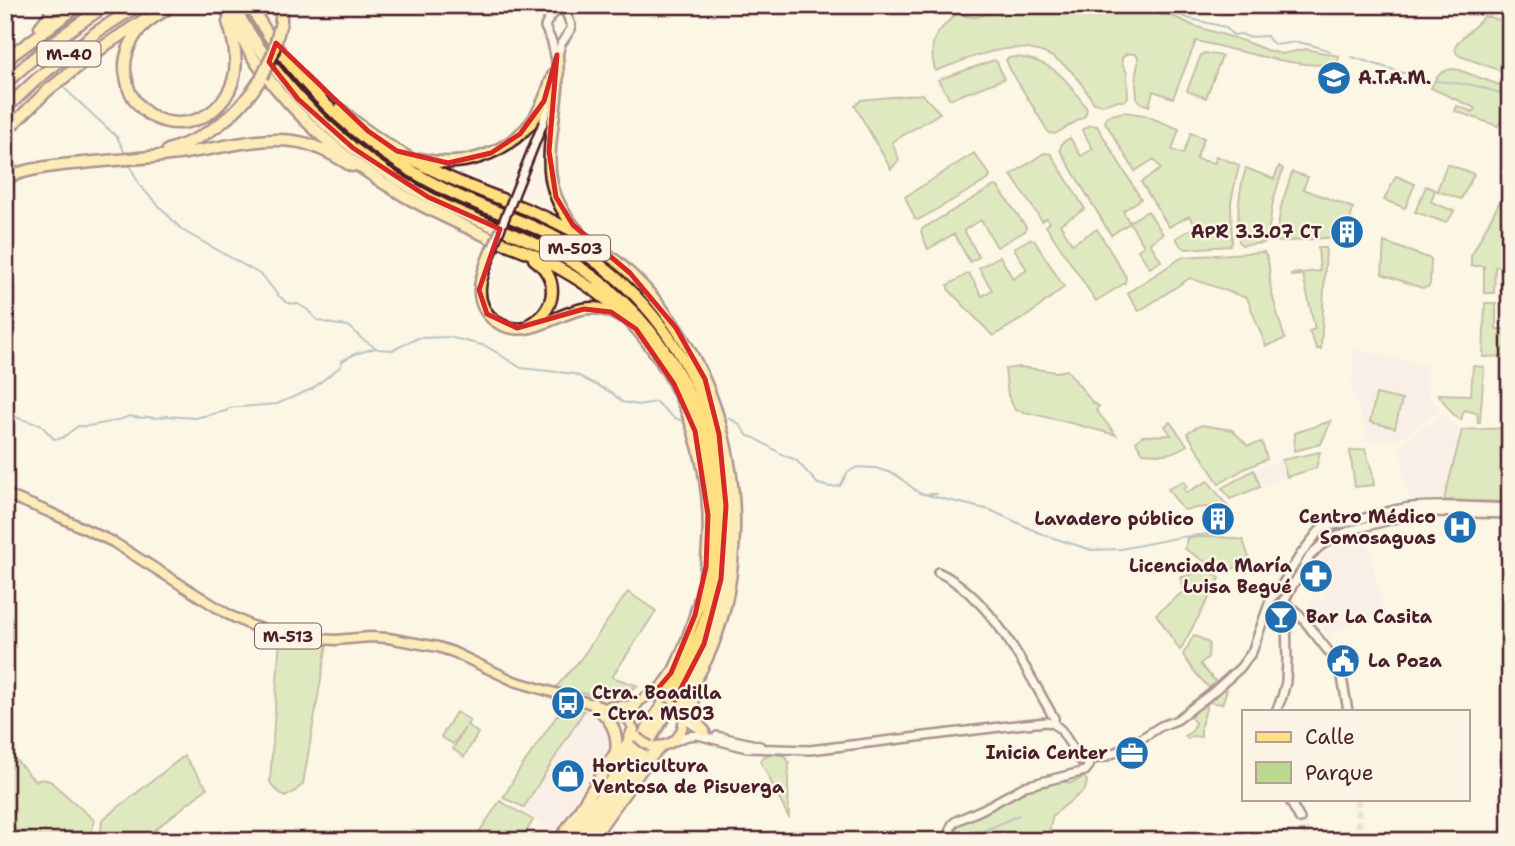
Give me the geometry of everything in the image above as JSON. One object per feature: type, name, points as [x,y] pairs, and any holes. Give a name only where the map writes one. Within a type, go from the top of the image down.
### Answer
[{"type":"highway","points":[[5,62],[47,20],[57,5]]},
{"type":"highway","points":[[15,53],[79,5]]},
{"type":"highway","name":"M-40","points":[[5,84],[34,58],[107,5]]},
{"type":"highway","name":"M-40","points":[[5,108],[98,31],[139,5]]},
{"type":"highway","points":[[172,5],[142,26],[127,49],[124,70],[130,92],[144,110],[162,121],[179,124],[212,113],[226,98],[234,79],[235,55],[223,5]]},
{"type":"highway","points":[[5,132],[48,90],[107,44],[172,5]]},
{"type":"highway","name":"M-503","points":[[223,5],[258,64],[293,107],[331,143],[404,196]]},
{"type":"highway","name":"M-503","points":[[233,5],[264,55],[298,99],[362,155],[428,197],[542,247],[574,264],[607,288],[634,313],[657,340],[680,374],[696,410],[714,470],[718,526],[715,566],[705,617],[695,648],[656,717],[568,841]]},
{"type":"highway","name":"M-503","points":[[250,5],[286,61],[319,98],[380,150],[447,190],[559,238],[600,264],[629,289],[656,317],[681,354],[705,404],[722,468],[726,506],[726,550],[719,591],[704,645],[684,685],[650,740],[579,841]]},
{"type":"highway","name":"M-503","points":[[147,156],[187,144],[205,135],[224,122],[252,94],[273,53],[281,22],[281,5]]},
{"type":"highway","name":"M-503","points":[[265,31],[331,102],[368,131],[397,151],[440,174],[552,220],[589,240],[630,274],[664,311],[705,379],[730,466],[734,504],[732,565],[722,614],[708,655]]},
{"type":"highway","points":[[557,55],[557,92],[549,151],[551,184],[564,214],[589,240]]},
{"type":"highway","name":"M-503","points":[[397,151],[424,160],[448,163],[474,160],[491,153],[506,145],[531,122],[544,101],[555,71]]},
{"type":"highway","name":"M-503","points":[[5,178],[38,168],[191,152],[251,141],[296,141],[316,147],[404,196],[491,238],[540,258],[585,284],[612,305],[636,329],[667,371],[695,431],[707,488],[704,584],[678,661],[665,683],[654,693]]},
{"type":"highway","points":[[493,247],[479,290],[481,301],[487,314],[495,322],[517,328]]},
{"type":"highway","name":"M-503","points":[[517,328],[534,322],[544,314],[551,297],[550,279],[543,268],[518,249]]},
{"type":"highway","points":[[540,258],[593,283],[634,313]]},
{"type":"highway","name":"M-503","points":[[517,328],[530,328],[566,313],[596,309],[611,312],[636,329]]},
{"type":"highway","points":[[705,379],[719,433],[722,468]]},
{"type":"highway","points":[[684,717],[689,693],[708,655]]},
{"type":"highway","points":[[704,731],[695,719],[693,700],[708,655]]},
{"type":"highway","points":[[570,825],[616,752],[618,741],[615,730],[597,704]]},
{"type":"highway","points":[[559,841],[623,752],[633,730]]},
{"type":"highway","points":[[590,841],[648,760],[655,746]]},
{"type":"main road","points":[[493,247],[546,115],[557,55],[571,29],[562,5],[546,23],[546,32],[555,40],[564,39]]},
{"type":"main road","points":[[554,15],[567,17]]},
{"type":"main road","points":[[551,37],[555,71]]},
{"type":"main road","name":"M-513","points":[[5,494],[113,542],[229,615],[252,626],[294,637],[335,640],[388,638],[438,647],[514,681],[616,711],[625,717],[633,730]]},
{"type":"main road","points":[[953,841],[952,824],[1025,786],[1071,776],[1082,764],[1131,745],[1161,726],[1177,720],[1212,693],[1240,668],[1252,652],[1271,598],[1323,526],[1361,520],[1411,507],[1510,508]]},
{"type":"main road","points":[[1270,603],[1273,608],[1281,605],[1310,556],[1329,540],[1352,530],[1412,514],[1510,514]]},
{"type":"main road","points":[[1329,540],[1333,532],[1330,526]]},
{"type":"main road","points":[[1318,532],[1320,539],[1329,540]]},
{"type":"main road","points":[[938,572],[968,590],[1003,632],[1054,718],[1054,724]]},
{"type":"main road","points":[[1290,590],[1295,611],[1340,666],[1348,710]]},
{"type":"main road","points":[[1275,595],[1281,595],[1281,605],[1286,617],[1287,659],[1286,681],[1277,709]]},
{"type":"main road","points":[[1281,605],[1295,611]]},
{"type":"main road","points":[[775,749],[704,731],[690,724],[677,702],[665,695],[654,693],[643,698],[632,713],[633,730],[643,742],[655,746],[698,735],[741,747],[775,749],[820,750],[1047,722],[1062,730],[1082,764]]},
{"type":"main road","name":"M-513","points":[[597,704],[637,704]]},
{"type":"main road","points":[[674,741],[681,732],[684,717]]},
{"type":"main road","points":[[1290,800],[1300,819]]},
{"type":"highlighted area","points":[[276,43],[368,131],[397,151],[448,163],[491,153],[520,134],[544,101],[557,55],[549,151],[556,197],[573,225],[630,273],[676,328],[705,379],[719,434],[726,506],[721,579],[704,644],[675,700],[654,693],[671,673],[695,615],[706,567],[708,515],[695,431],[674,384],[636,329],[611,312],[584,309],[517,328],[487,314],[479,290],[500,229],[428,197],[353,148],[298,99],[269,62]]},
{"type":"shaded area","points":[[1353,349],[1426,365],[1428,394],[1439,411],[1403,437],[1369,441],[1352,391]]},
{"type":"shaded area","points":[[1442,414],[1461,430],[1444,498],[1411,500],[1407,494],[1401,448],[1405,441]]},
{"type":"shaded area","points":[[1282,460],[1287,477],[1260,487],[1254,470]]},
{"type":"shaded area","points":[[1366,534],[1384,614],[1345,626],[1327,635],[1320,622],[1331,616],[1313,619],[1308,601],[1326,597],[1324,585],[1319,586],[1318,580],[1310,575],[1325,552],[1333,550],[1333,546],[1348,543],[1347,538]]},
{"type":"shaded area","name":"Horticultura Ventosa de Pisuerga","points":[[582,708],[592,713],[604,726],[610,745],[601,768],[553,832],[532,819],[524,808]]},
{"type":"green space","points":[[1012,5],[1148,5],[1162,15],[1171,15],[1194,26],[1266,50],[1282,54],[1306,49],[1339,56],[1338,62],[1325,65],[1308,64],[1268,58],[1196,41],[1173,98],[1153,91],[1149,106],[1137,99],[1136,54],[1126,54],[1122,58],[1127,73],[1128,97],[1124,101],[1102,105],[1094,103],[1072,72],[1056,59],[1039,51],[1005,49],[935,71],[932,52],[935,39],[942,27],[956,14],[976,17]]},
{"type":"green space","points":[[1484,17],[1510,24],[1510,74],[1460,56],[1456,52],[1457,43]]},
{"type":"green space","points":[[1204,53],[1222,56],[1206,98],[1187,91]]},
{"type":"green space","points":[[1016,57],[1040,62],[1058,73],[1087,109],[1085,116],[1055,134],[1049,133],[1006,60]]},
{"type":"green space","points":[[994,60],[1004,79],[950,99],[938,80]]},
{"type":"green space","points":[[1452,69],[1510,89],[1510,105],[1498,126],[1455,111],[1457,106],[1473,112],[1475,108],[1431,88],[1439,75]]},
{"type":"green space","points":[[922,94],[940,113],[892,142],[899,160],[891,169],[855,106],[861,100]]},
{"type":"green space","points":[[1124,112],[1144,115],[1179,129],[1172,150],[1183,154],[1191,133],[1204,138],[1196,159],[1215,163],[1216,156],[1239,165],[1231,202],[1232,243],[1229,246],[1186,249],[1181,246],[1176,238],[1196,226],[1189,216],[1169,227],[1141,182],[1161,169],[1154,159],[1135,171],[1105,122],[1107,116]]},
{"type":"green space","points":[[1091,125],[1097,126],[1141,199],[1123,211],[1129,222],[1148,211],[1163,234],[1150,243],[1161,261],[1150,268],[1138,250],[1144,246],[1130,223],[1111,235],[1060,150],[1062,143],[1070,138],[1081,156],[1093,149],[1082,130]]},
{"type":"green space","points":[[974,153],[990,175],[989,179],[918,220],[915,219],[905,197]]},
{"type":"green space","points":[[1044,153],[1051,154],[1085,209],[1060,224],[1072,244],[1097,229],[1126,277],[1125,283],[1096,301],[1046,226],[1050,223],[1047,218],[1042,221],[1011,175]]},
{"type":"green space","points":[[1447,164],[1474,174],[1461,199],[1437,191]]},
{"type":"green space","points":[[1279,166],[1283,169],[1273,201],[1267,240],[1264,243],[1242,245],[1239,242],[1238,214],[1246,168],[1274,179]]},
{"type":"green space","points":[[1292,172],[1308,177],[1303,189],[1353,208],[1347,236],[1279,242],[1276,239],[1281,207]]},
{"type":"green space","points":[[1396,176],[1415,184],[1405,208],[1384,200]]},
{"type":"green space","points":[[994,186],[998,187],[1026,227],[1025,231],[997,247],[981,220],[964,230],[979,257],[970,262],[954,234],[928,249],[922,229]]},
{"type":"green space","points":[[1426,186],[1435,190],[1431,202],[1454,211],[1448,221],[1415,212]]},
{"type":"green space","points":[[1507,188],[1510,189],[1510,266],[1495,267],[1494,293],[1484,293],[1484,266],[1471,266],[1471,256]]},
{"type":"green space","points":[[1030,239],[1034,240],[1064,287],[1030,314],[993,336],[948,289],[948,285],[969,273],[982,296],[992,290],[979,268],[1000,256],[1013,279],[1027,270],[1014,248]]},
{"type":"green space","points":[[1384,242],[1431,259],[1428,287],[1422,288],[1382,274]]},
{"type":"green space","points":[[1318,248],[1326,248],[1321,349],[1317,349],[1309,331],[1315,329],[1303,275],[1291,276],[1320,271]]},
{"type":"green space","points":[[1264,252],[1269,265],[1271,290],[1285,339],[1266,346],[1247,298],[1190,278],[1139,311],[1127,293],[1183,257]]},
{"type":"green space","points":[[1485,303],[1496,303],[1496,329],[1509,329],[1508,356],[1483,357]]},
{"type":"green space","points":[[1473,366],[1484,367],[1478,423],[1477,413],[1464,410],[1461,420],[1438,394],[1471,395]]},
{"type":"green space","points":[[1020,367],[1057,372],[1067,370],[1093,403],[1099,406],[1096,410],[1116,435],[1015,410],[1008,395],[1005,369]]},
{"type":"green space","points":[[1376,394],[1402,400],[1395,428],[1370,422]]},
{"type":"green space","points":[[1331,421],[1321,444],[1294,451],[1295,433]]},
{"type":"green space","points":[[1170,422],[1187,445],[1166,454],[1143,453],[1136,442],[1142,436],[1171,435],[1165,426]]},
{"type":"green space","points":[[1201,425],[1232,430],[1248,446],[1262,442],[1267,459],[1219,484],[1187,433]]},
{"type":"green space","points":[[1510,428],[1510,502],[1444,500],[1462,430]]},
{"type":"green space","points":[[1365,449],[1374,485],[1355,487],[1350,451]]},
{"type":"green space","points":[[1320,452],[1316,468],[1287,477],[1282,460]]},
{"type":"green space","points":[[1254,470],[1260,487],[1230,499],[1222,488]]},
{"type":"green space","points":[[1184,481],[1186,493],[1208,481],[1228,507],[1183,510],[1168,489]]},
{"type":"green space","points":[[1213,536],[1243,540],[1249,558],[1247,562],[1226,572],[1185,549],[1187,538]]},
{"type":"green space","points":[[1202,565],[1220,578],[1180,650],[1156,614],[1184,591],[1180,578],[1196,573]]},
{"type":"green space","points":[[628,592],[656,611],[612,677],[638,686],[615,696],[556,687],[580,660]]},
{"type":"green space","points":[[1194,635],[1209,643],[1208,657],[1200,664],[1216,682],[1209,688],[1183,655]]},
{"type":"green space","points":[[280,638],[301,643],[327,644],[303,784],[285,797],[270,782]]},
{"type":"green space","points":[[1220,689],[1227,690],[1222,704],[1208,702],[1201,726],[1201,737],[1192,736],[1188,739],[1185,736],[1193,730],[1195,723],[1188,714]]},
{"type":"green space","points":[[565,704],[584,711],[524,807],[503,798],[518,772]]},
{"type":"green space","points":[[456,712],[470,720],[467,725],[478,733],[464,757],[453,749],[465,728],[453,744],[441,737]]},
{"type":"green space","points":[[5,748],[35,781],[50,781],[94,820],[91,836],[87,841],[34,841],[5,822]]},
{"type":"green space","points":[[776,754],[785,756],[789,763],[789,818],[760,760]]},
{"type":"green space","points":[[184,756],[207,788],[141,841],[113,841],[101,830],[102,820]]},
{"type":"green space","points":[[1084,777],[1087,781],[1085,790],[1053,815],[1047,841],[957,841],[955,831],[959,824],[1021,792],[1057,781],[1071,783]]},
{"type":"green space","points":[[500,801],[533,820],[521,841],[473,841]]},
{"type":"waterway","points":[[933,5],[966,14],[999,5]]},
{"type":"waterway","points":[[1156,5],[1187,18],[1225,27],[1233,35],[1267,36],[1270,41],[1280,45],[1297,42],[1330,51]]},
{"type":"waterway","points":[[5,34],[12,40]]},
{"type":"waterway","points":[[1352,57],[1422,76]]},
{"type":"waterway","points":[[1436,81],[1473,85],[1510,96]]},
{"type":"waterway","points":[[65,89],[117,137],[125,153]]},
{"type":"waterway","points":[[129,164],[140,186],[182,230],[263,276],[287,303],[298,304],[317,320],[349,326],[362,339],[378,349],[393,350],[418,338],[449,337],[486,346],[521,368],[575,374],[612,393],[622,402],[638,405],[656,402],[673,417],[687,423]]},
{"type":"waterway","points":[[5,414],[40,424],[54,439],[62,438],[78,426],[89,426],[129,416],[195,418],[229,408],[277,404],[312,389],[341,366],[342,361],[376,348]]},
{"type":"waterway","points":[[723,418],[738,423],[748,436],[796,460],[818,484],[840,486],[847,473],[857,467],[875,468],[895,474],[919,493],[990,510],[1044,535],[1092,550],[1121,549],[1209,534]]},
{"type":"waterway","points":[[926,494],[937,494]]},
{"type":"waterway","points":[[964,840],[1019,815]]},
{"type":"tunnel","points":[[1357,800],[1363,841]]},
{"type":"tunnel","points":[[1300,819],[1310,841]]},
{"type":"place","name":"A.T.A.M.","points":[[1334,78]]},
{"type":"place","name":"APR 3.3.07 CT","points":[[1347,232]]},
{"type":"place","name":"Lavadero público","points":[[1218,519]]},
{"type":"place","name":"Centro Médico Somosaguas","points":[[1460,527]]},
{"type":"place","name":"Licenciada María Luisa Begué","points":[[1316,576]]},
{"type":"place","name":"Bar La Casita","points":[[1281,617]]},
{"type":"place","name":"La Poza","points":[[1343,661]]},
{"type":"place","name":"Ctra. Boadilla - Ctra. M503","points":[[568,703]]},
{"type":"place","name":"Inicia Center","points":[[1132,753]]},
{"type":"place","name":"Horticultura Ventosa de Pisuerga","points":[[568,776]]}]
